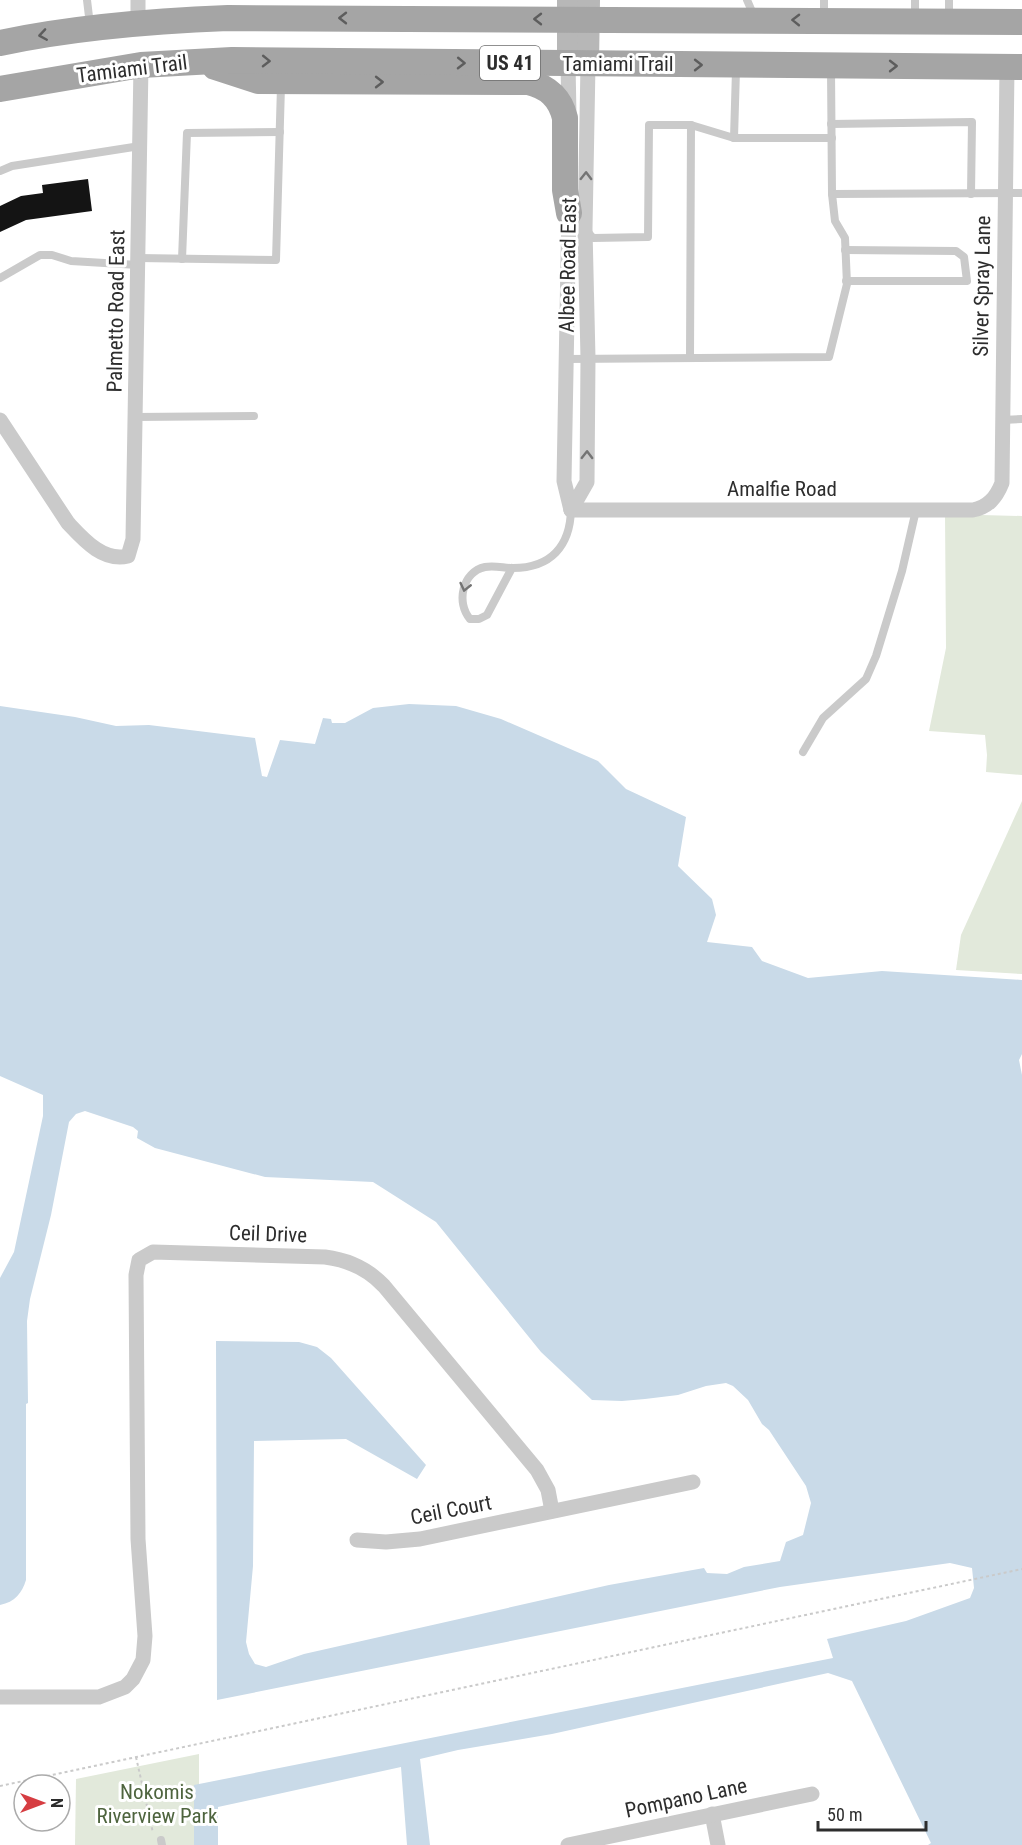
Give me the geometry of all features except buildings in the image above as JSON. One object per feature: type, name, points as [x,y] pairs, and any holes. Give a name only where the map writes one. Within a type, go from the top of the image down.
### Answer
[{"type":"main road","name":"Tamiami Trail","points":[[0,43],[90,28],[138,11],[228,18],[579,10],[949,11],[1022,22]]},
{"type":"main road","points":[[1014,67],[1010,55],[1022,47]]},
{"type":"main road","name":"Tamiami Trail","points":[[0,89],[141,65],[232,60],[1014,67]]},
{"type":"main road","points":[[198,62],[258,81],[518,82],[539,85],[556,97],[562,106],[565,118],[565,190],[577,221]]},
{"type":"street","name":"Albee Road East","points":[[571,510],[564,481],[567,359],[577,221],[579,10]]},
{"type":"street","name":"Albee Road East","points":[[571,510],[587,482],[588,358],[577,221],[578,64]]},
{"type":"street","name":"Palmetto Road East","points":[[0,420],[68,524],[81,537],[107,555],[113,558],[128,556],[133,539],[141,65]]},
{"type":"street","name":"Silver Spray Lane","points":[[991,502],[1002,483],[1004,193],[1014,67]]},
{"type":"street","name":"Amalfie Road","points":[[571,510],[973,510],[983,508],[991,502]]},
{"type":"street","name":"Ceil Drive","points":[[0,1697],[99,1697],[125,1687],[133,1679],[143,1660],[146,1648],[138,1539],[136,1275],[139,1260],[153,1252],[325,1257],[347,1262],[366,1270],[384,1286],[537,1470],[548,1490],[552,1511]]},
{"type":"street","points":[[552,1511],[693,1482]]},
{"type":"street","name":"Ceil Court","points":[[357,1540],[386,1542],[420,1539],[552,1511]]},
{"type":"street","name":"Pompano Lane","points":[[567,1845],[812,1794]]},
{"type":"street","points":[[712,1814],[718,1845]]},
{"type":"lane","points":[[87,0],[90,28]]},
{"type":"lane","points":[[734,138],[736,65]]},
{"type":"lane","points":[[567,359],[829,357],[846,281],[845,238],[835,221],[832,194],[831,65]]},
{"type":"lane","points":[[0,278],[40,255],[52,255],[71,261],[276,260],[281,81]]},
{"type":"lane","points":[[831,124],[972,122],[970,194]]},
{"type":"lane","points":[[577,221],[593,238],[648,237],[649,125],[691,125],[734,138],[832,138]]},
{"type":"lane","points":[[690,358],[691,125]]},
{"type":"lane","points":[[182,259],[187,133],[280,132]]},
{"type":"lane","points":[[0,171],[12,166],[140,146]]},
{"type":"lane","points":[[832,194],[1022,193]]},
{"type":"lane","points":[[845,250],[956,251],[964,257],[966,281],[846,281]]},
{"type":"lane","points":[[135,417],[254,416]]},
{"type":"lane","points":[[1002,420],[1022,419]]},
{"type":"lane","name":"Albee Road East","points":[[512,568],[487,615],[471,620],[465,613],[463,595],[468,576],[477,569],[487,566],[524,567],[548,558],[563,545],[571,526],[571,510]]},
{"type":"lane","points":[[803,752],[823,718],[866,679],[876,656],[902,571],[916,510]]},
{"type":"path","points":[[0,1786],[1022,1569]]},
{"type":"path","points":[[136,1756],[152,1832],[161,1843]]},
{"type":"green space","points":[[945,514],[1022,516],[1022,775],[986,772],[985,735],[929,731],[946,648]]},
{"type":"green space","points":[[1022,801],[1022,974],[956,970],[961,935]]},
{"type":"green space","name":"Nokomis Riverview Park","points":[[199,1754],[199,1845],[75,1845],[76,1779]]},
{"type":"water","points":[[409,704],[456,706],[501,719],[598,761],[626,789],[686,817],[678,866],[712,899],[716,915],[707,942],[752,947],[762,961],[808,978],[882,971],[1022,980],[1022,1054],[1019,1060],[1022,1075],[1022,1845],[928,1845],[931,1843],[852,1681],[828,1673],[552,1734],[420,1759],[430,1845],[407,1845],[401,1767],[218,1807],[218,1845],[194,1845],[194,1785],[833,1658],[827,1639],[906,1621],[970,1598],[974,1588],[972,1568],[950,1563],[780,1587],[217,1700],[216,1341],[299,1342],[317,1347],[331,1358],[426,1465],[417,1479],[346,1439],[254,1441],[253,1566],[246,1642],[255,1664],[266,1667],[304,1654],[609,1585],[704,1568],[707,1573],[727,1574],[744,1567],[780,1561],[786,1542],[803,1535],[811,1503],[806,1486],[769,1430],[762,1424],[748,1400],[733,1386],[726,1383],[706,1386],[678,1395],[645,1399],[592,1400],[541,1352],[436,1222],[373,1182],[265,1177],[155,1148],[137,1138],[138,1131],[133,1127],[85,1111],[76,1114],[69,1122],[51,1215],[30,1299],[27,1321],[26,1580],[17,1596],[10,1602],[0,1605],[0,1278],[14,1252],[43,1116],[43,1095],[0,1076],[0,706],[75,717],[116,726],[149,725],[255,738],[262,776],[267,777],[280,740],[315,744],[323,718],[331,719],[332,723],[345,723],[373,708]]}]
